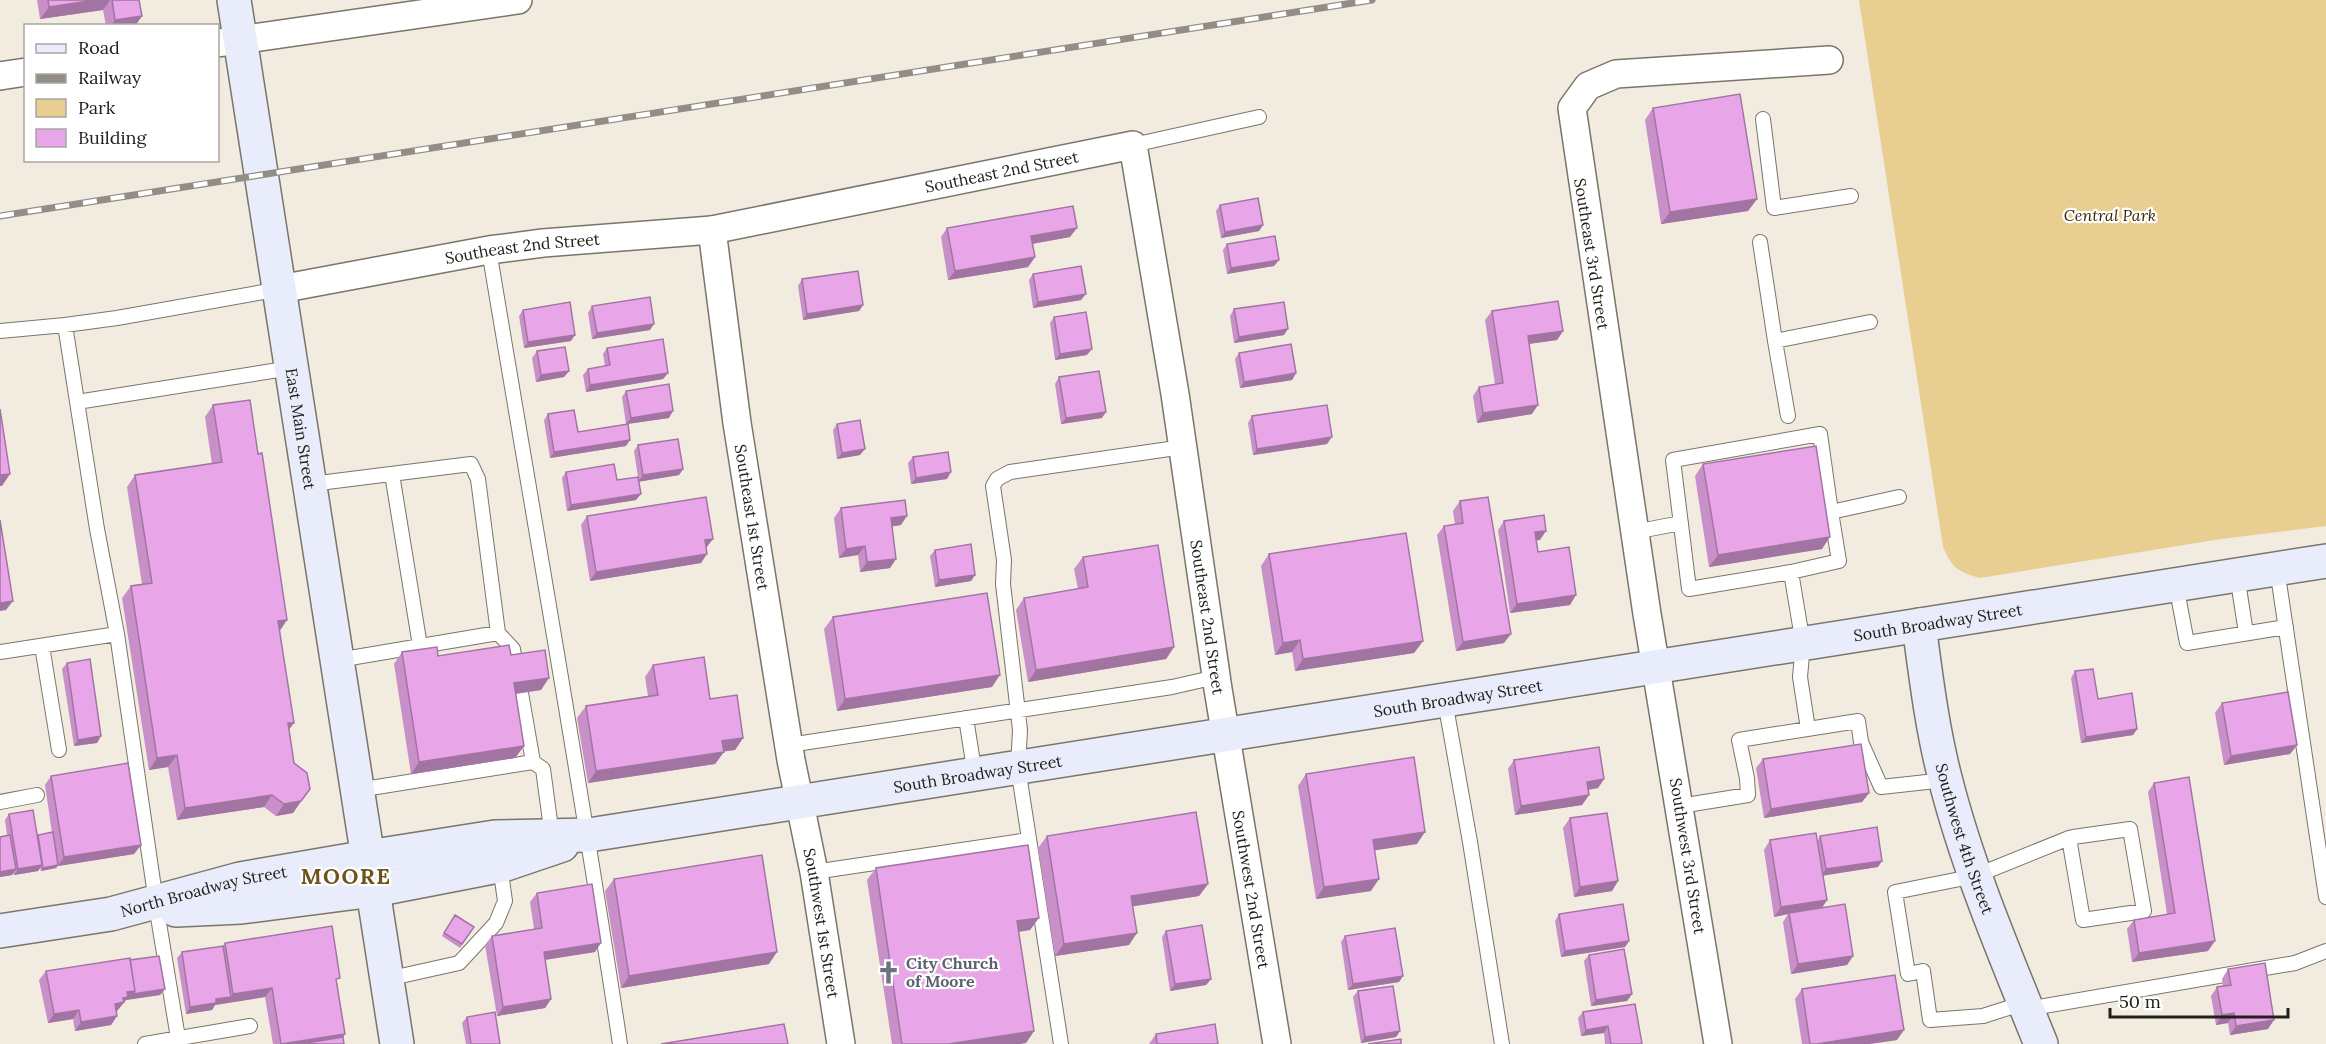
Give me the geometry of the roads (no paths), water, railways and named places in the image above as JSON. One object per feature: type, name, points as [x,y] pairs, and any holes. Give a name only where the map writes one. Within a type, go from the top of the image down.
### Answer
[{"type":"main road","name":"East Main Street","points":[[234,0],[229,41],[280,289],[398,1044]]},
{"type":"main road","name":"South Broadway Street","points":[[368,856],[495,837],[589,835],[2326,561]]},
{"type":"main road","name":"Southwest 4th Street","points":[[1919,625],[1934,731],[1945,780],[1975,876],[2041,1044]]},
{"type":"main road","name":"South Broadway Street","points":[[374,890],[500,866],[589,835]]},
{"type":"main road","name":"North Broadway Street","points":[[156,907],[240,879],[368,856]]},
{"type":"main road","name":"North Broadway Street","points":[[0,931],[156,907],[242,907],[374,890]]},
{"type":"street","points":[[229,41],[518,0]]},
{"type":"street","name":"Southeast 3rd Street","points":[[1657,668],[1634,532],[1572,108],[1588,86],[1616,74],[1829,60]]},
{"type":"street","points":[[0,76],[24,72]]},
{"type":"street","name":"Southeast 2nd Street","points":[[280,289],[489,250],[543,243],[712,230],[1133,145],[1183,447],[1216,677],[1227,735]]},
{"type":"street","name":"Southeast 1st Street","points":[[712,230],[737,423],[789,745],[801,801]]},
{"type":"street","name":"Southwest 3rd Street","points":[[1657,668],[1718,1044]]},
{"type":"street","name":"Southwest 2nd Street","points":[[1227,735],[1277,1044]]},
{"type":"street","name":"Southwest 1st Street","points":[[801,801],[842,1044]]},
{"type":"lane","points":[[1133,145],[1259,117]]},
{"type":"lane","points":[[1763,119],[1774,208],[1851,196]]},
{"type":"lane","points":[[1761,242],[1788,416]]},
{"type":"lane","points":[[489,250],[589,835],[620,1044]]},
{"type":"lane","points":[[0,331],[65,325],[280,289]]},
{"type":"lane","points":[[1775,341],[1870,322]]},
{"type":"lane","points":[[65,325],[97,529],[117,634],[156,907],[178,1041]]},
{"type":"lane","points":[[77,402],[293,368]]},
{"type":"lane","points":[[1820,434],[1839,561],[1791,572],[1689,589],[1681,523],[1673,460],[1820,434]]},
{"type":"lane","points":[[1061,1044],[1018,768],[1020,730],[1003,584],[1004,560],[993,486],[997,479],[1010,472],[1183,447]]},
{"type":"lane","points":[[310,484],[471,464],[478,479],[498,633],[513,649],[516,665]]},
{"type":"lane","points":[[392,474],[420,646]]},
{"type":"lane","points":[[1831,512],[1899,497]]},
{"type":"lane","points":[[1634,532],[1681,523]]},
{"type":"lane","points":[[2277,569],[2326,897]]},
{"type":"lane","points":[[1791,572],[1803,644],[1800,677],[1808,729]]},
{"type":"lane","points":[[2237,575],[2246,633]]},
{"type":"lane","points":[[2176,585],[2187,643],[2286,627]]},
{"type":"lane","points":[[338,660],[498,633]]},
{"type":"lane","points":[[0,652],[117,634]]},
{"type":"lane","points":[[42,646],[59,750]]},
{"type":"lane","points":[[789,745],[1172,687],[1216,677]]},
{"type":"lane","points":[[520,693],[533,762]]},
{"type":"lane","points":[[1445,701],[1502,1044]]},
{"type":"lane","points":[[966,718],[975,774]]},
{"type":"lane","points":[[1680,806],[1748,795],[1739,740],[1858,721],[1861,742],[1881,787],[1945,780]]},
{"type":"lane","points":[[358,790],[533,762],[543,769],[552,836]]},
{"type":"lane","points":[[0,802],[37,795]]},
{"type":"lane","points":[[2069,838],[2083,920],[2144,911],[2130,829],[2069,838],[1975,876],[1895,892],[1908,974],[1923,971],[1930,1020],[1983,1016],[2026,1006],[2295,963],[2326,951]]},
{"type":"lane","points":[[814,873],[1029,840]]},
{"type":"lane","points":[[387,980],[459,963],[496,923],[505,901],[500,866]]},
{"type":"lane","points":[[145,1044],[178,1041],[250,1026]]},
{"type":"railway","points":[[0,216],[1372,0]]},
{"type":"place","name":"City Church of Moore","points":[[888,972]]},
{"type":"district","name":"MOORE","points":[[346,876]]},
{"type":"park label","name":"Central Park","points":[[2110,215]]}]
